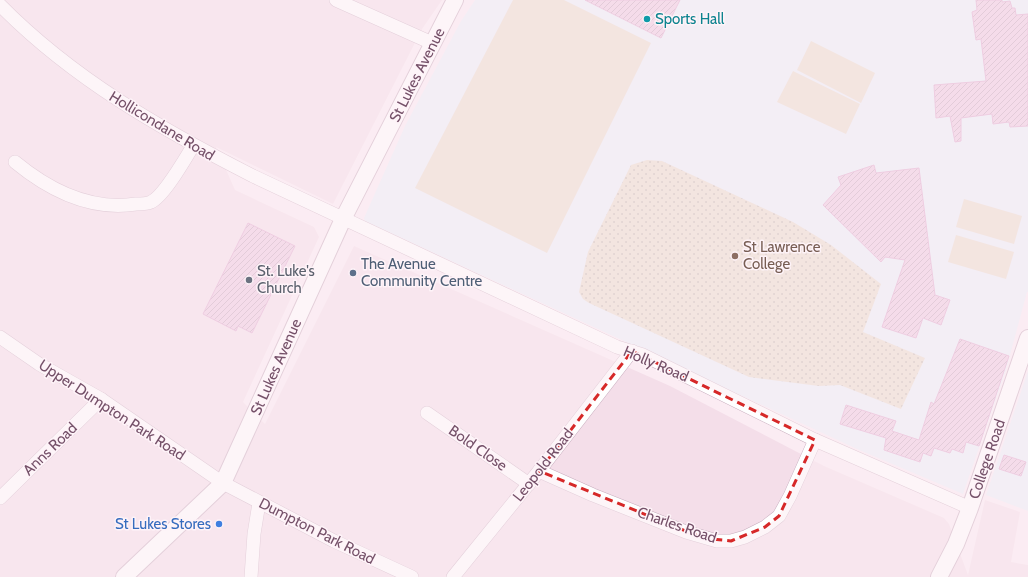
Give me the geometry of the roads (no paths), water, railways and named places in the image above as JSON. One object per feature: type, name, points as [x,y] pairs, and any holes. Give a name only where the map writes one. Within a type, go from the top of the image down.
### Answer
[{"type":"street","points":[[336,0],[432,43]]},
{"type":"street","name":"St Lukes Avenue","points":[[124,577],[223,482],[343,219],[455,0]]},
{"type":"street","name":"Hollicondane Road","points":[[0,5],[31,35],[61,60],[143,117],[193,146],[343,219]]},
{"type":"street","points":[[15,162],[50,187],[74,198],[94,203],[124,206],[151,202],[165,189],[193,146]]},
{"type":"street","name":"Holly Road","points":[[343,219],[617,347],[643,355],[815,440],[970,508]]},
{"type":"street","name":"Upper Dumpton Park Road","points":[[0,337],[39,364],[101,400],[223,482]]},
{"type":"street","name":"College Road","points":[[939,577],[956,544],[970,508],[1028,338]]},
{"type":"street","name":"Leopold Road","points":[[453,577],[529,484],[632,352]]},
{"type":"street","name":"Anns Road","points":[[0,498],[101,400]]},
{"type":"street","name":"Bold Close","points":[[427,413],[529,484]]},
{"type":"street","name":"Charles Road","points":[[539,471],[593,495],[686,532],[717,541],[731,541],[745,538],[765,527],[779,516],[790,496],[815,440]]},
{"type":"street","name":"Dumpton Park Road","points":[[223,482],[334,541],[412,577]]},
{"type":"street","points":[[251,577],[254,534],[259,502]]},
{"type":"place","name":"Sports Hall","points":[[647,19]]},
{"type":"place","name":"St Lawrence College","points":[[735,256]]},
{"type":"place","name":"The Avenue Community Centre","points":[[353,273]]},
{"type":"place","name":"St. Luke's Church","points":[[249,280]]},
{"type":"place","name":"St Lukes Stores","points":[[219,524]]}]
